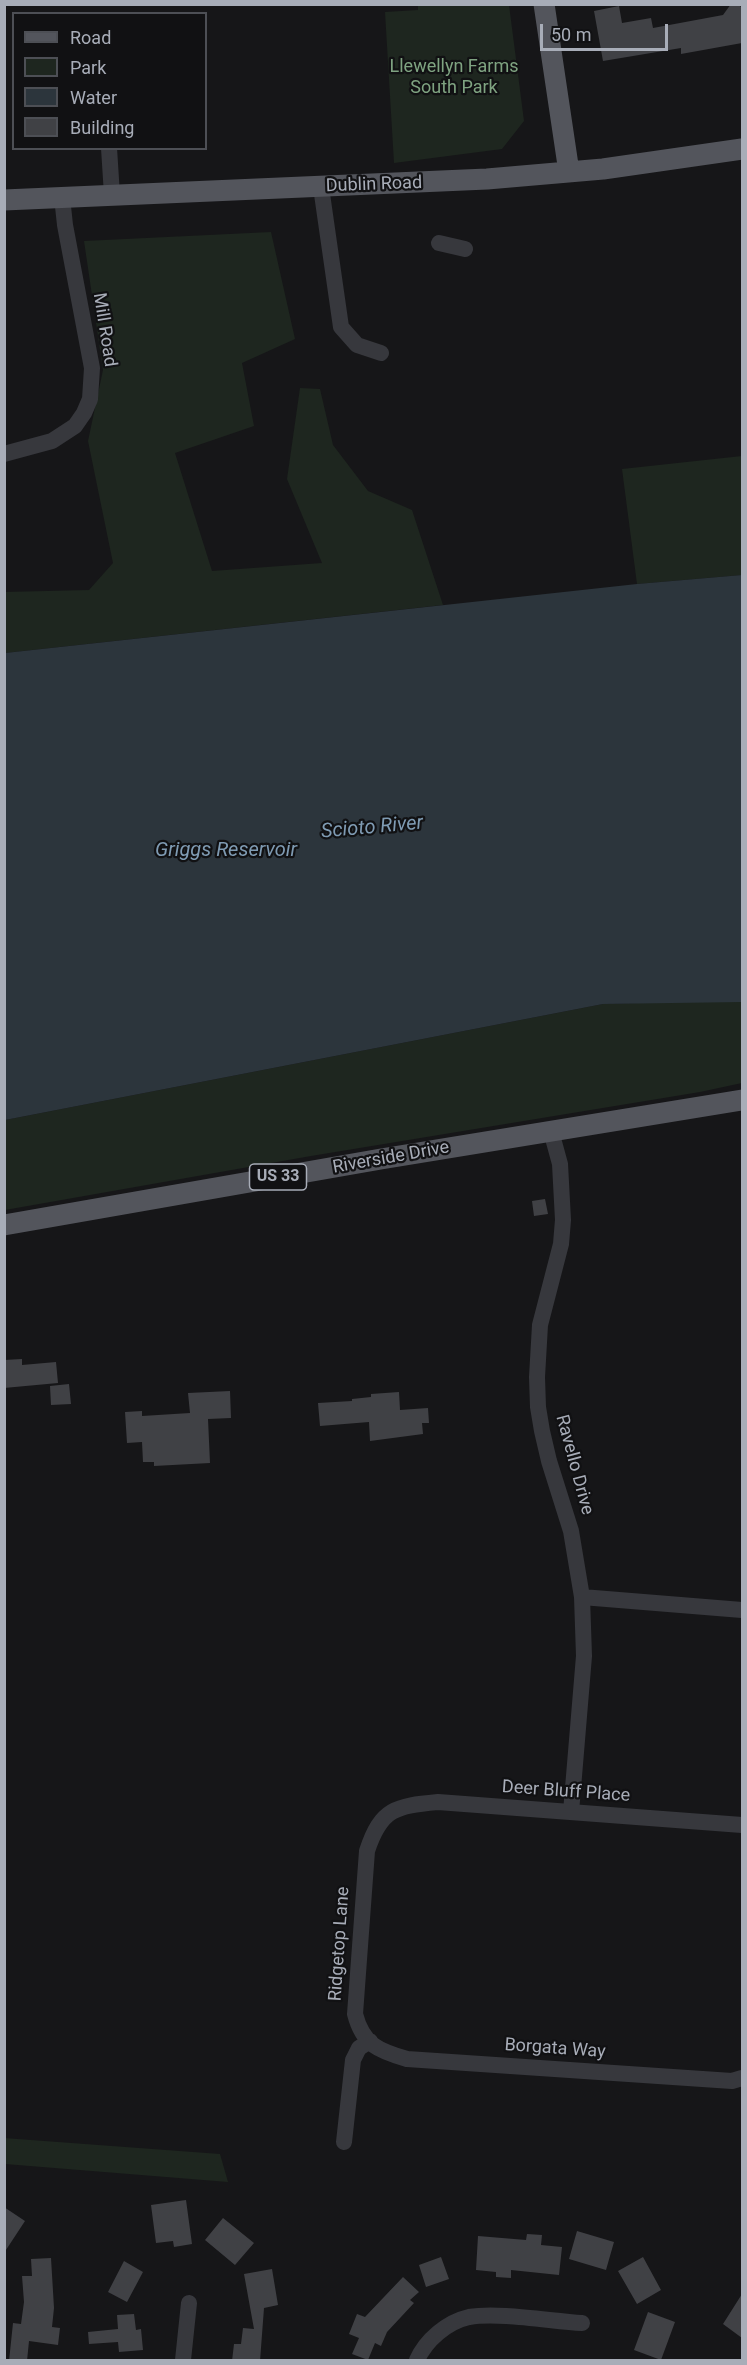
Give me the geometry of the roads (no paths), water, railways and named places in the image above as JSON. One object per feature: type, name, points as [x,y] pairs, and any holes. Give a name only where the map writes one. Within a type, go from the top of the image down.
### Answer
[{"type":"main road","points":[[544,4],[569,172]]},
{"type":"main road","name":"Dublin Road","points":[[4,200],[478,180],[569,172],[742,149]]},
{"type":"main road","name":"Riverside Drive","points":[[4,1225],[742,1100]]},
{"type":"street","points":[[109,150],[112,195]]},
{"type":"street","points":[[321,187],[341,327],[357,345],[381,354]]},
{"type":"street","name":"Mill Road","points":[[4,454],[52,441],[75,426],[90,399],[92,368],[64,225],[62,197]]},
{"type":"street","points":[[440,243],[465,249]]},
{"type":"street","name":"Ravello Drive","points":[[551,1131],[560,1164],[563,1220],[561,1244],[540,1325],[537,1357],[538,1407],[549,1461],[571,1531],[582,1597],[584,1656],[571,1812]]},
{"type":"street","points":[[582,1597],[742,1610]]},
{"type":"street","name":"Deer Bluff Place","points":[[388,1813],[411,1804],[438,1802],[742,1825]]},
{"type":"street","name":"Ridgetop Lane","points":[[370,2041],[358,2025],[355,2014],[367,1851],[373,1832],[388,1813]]},
{"type":"street","points":[[344,2142],[353,2060],[359,2048],[370,2041]]},
{"type":"street","name":"Borgata Way","points":[[370,2041],[380,2051],[407,2059],[732,2081],[742,2078]]},
{"type":"street","points":[[183,2361],[189,2303]]},
{"type":"street","points":[[417,2361],[426,2344],[436,2335],[457,2321],[468,2318],[494,2316],[582,2323]]},
{"type":"water","name":"Griggs Reservoir","points":[[742,575],[742,1002],[603,1004],[5,1120],[5,653],[637,584]]},
{"type":"park label","name":"Llewellyn Farms South Park","points":[[454,77]]},
{"type":"water label","name":"Scioto River","points":[[372,828]]}]
